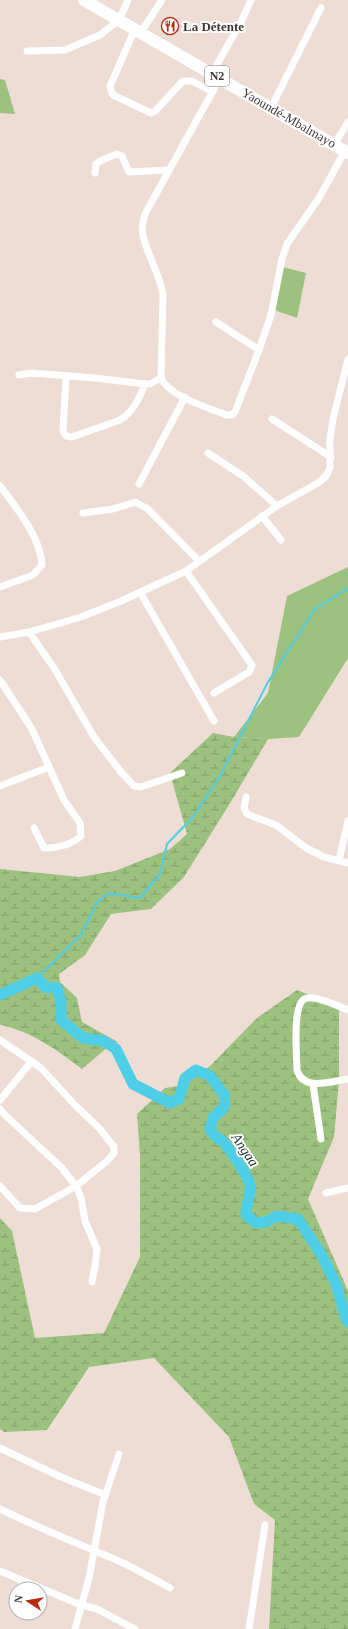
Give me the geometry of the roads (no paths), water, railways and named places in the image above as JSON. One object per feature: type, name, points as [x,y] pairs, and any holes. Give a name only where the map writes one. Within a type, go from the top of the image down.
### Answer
[{"type":"highway","name":"Yaoundé-Mbalmayo","points":[[84,0],[347,152]]},
{"type":"street","points":[[27,51],[65,50],[100,35],[119,20],[128,0]]},
{"type":"street","points":[[162,0],[138,30],[110,86],[113,95],[151,113],[155,111],[183,81],[192,81],[212,92]]},
{"type":"street","points":[[251,0],[216,75],[212,92],[145,214],[142,224],[142,235],[161,282],[163,294],[162,378],[165,385],[185,397],[226,415],[232,415],[240,402],[271,315],[282,259],[287,244],[319,198],[347,152]]},
{"type":"street","points":[[271,108],[321,8]]},
{"type":"street","points":[[334,145],[348,122]]},
{"type":"street","points":[[95,173],[96,164],[117,154],[122,156],[129,172],[169,170]]},
{"type":"street","points":[[216,322],[259,350]]},
{"type":"street","points":[[0,637],[30,632],[81,617],[186,571],[277,506],[318,483],[326,476],[330,468],[330,439],[333,419],[348,359]]},
{"type":"street","points":[[19,375],[32,373],[145,384],[150,384],[162,378]]},
{"type":"street","points":[[66,376],[63,431],[66,436],[72,438],[120,420],[126,416],[140,398],[145,384]]},
{"type":"street","points":[[139,484],[185,397]]},
{"type":"street","points":[[272,419],[331,457]]},
{"type":"street","points":[[208,453],[243,476],[277,506]]},
{"type":"street","points":[[0,486],[28,526],[41,556],[42,565],[32,575],[0,587]]},
{"type":"street","points":[[83,513],[113,508],[135,502],[141,504],[148,509],[199,561]]},
{"type":"street","points":[[262,516],[281,540]]},
{"type":"street","points":[[186,571],[252,665],[249,672],[214,693]]},
{"type":"street","points":[[140,592],[214,721]]},
{"type":"street","points":[[30,632],[54,668],[94,736],[121,772],[134,786],[141,787],[182,772]]},
{"type":"street","points":[[0,680],[32,729],[64,800],[80,823],[81,836],[77,840],[57,848],[44,848],[34,828]]},
{"type":"street","points":[[0,786],[49,767]]},
{"type":"street","points":[[246,797],[244,808],[247,814],[276,826],[312,851],[324,857],[348,863]]},
{"type":"street","points":[[339,860],[348,821]]},
{"type":"street","points":[[348,1010],[316,998],[308,998],[303,999],[298,1006],[296,1019],[297,1070],[302,1080],[313,1084],[348,1079]]},
{"type":"street","points":[[0,1040],[41,1068],[74,1104],[100,1129],[114,1147],[114,1153],[107,1161],[76,1186],[35,1209],[20,1208],[0,1186]]},
{"type":"street","points":[[0,1100],[31,1062]]},
{"type":"street","points":[[313,1084],[321,1139]]},
{"type":"street","points":[[0,1109],[62,1168],[76,1186],[81,1198],[85,1221],[97,1249],[92,1282]]},
{"type":"street","points":[[326,1193],[348,1188]]},
{"type":"street","points":[[0,1448],[62,1477],[106,1495]]},
{"type":"street","points":[[75,1629],[95,1552],[106,1495],[119,1454]]},
{"type":"street","points":[[0,1509],[95,1552],[108,1556],[170,1588]]},
{"type":"street","points":[[249,1629],[265,1525]]},
{"type":"street","points":[[0,1571],[81,1605],[97,1609],[136,1629]]},
{"type":"waterway","points":[[37,978],[81,935],[98,901],[109,893],[140,898],[160,874],[167,844],[193,817],[220,776],[268,682],[315,609],[348,588]]},
{"type":"waterway","name":"Angaa","points":[[0,995],[37,978],[45,987],[57,988],[61,1003],[61,1020],[83,1038],[104,1041],[116,1049],[133,1084],[170,1103],[179,1099],[185,1078],[196,1070],[210,1076],[225,1096],[224,1107],[213,1118],[210,1130],[223,1142],[249,1180],[250,1188],[246,1215],[256,1223],[266,1222],[277,1216],[298,1219],[321,1254],[336,1284],[348,1322]]},
{"type":"place","name":"La Détente","points":[[170,26]]}]
